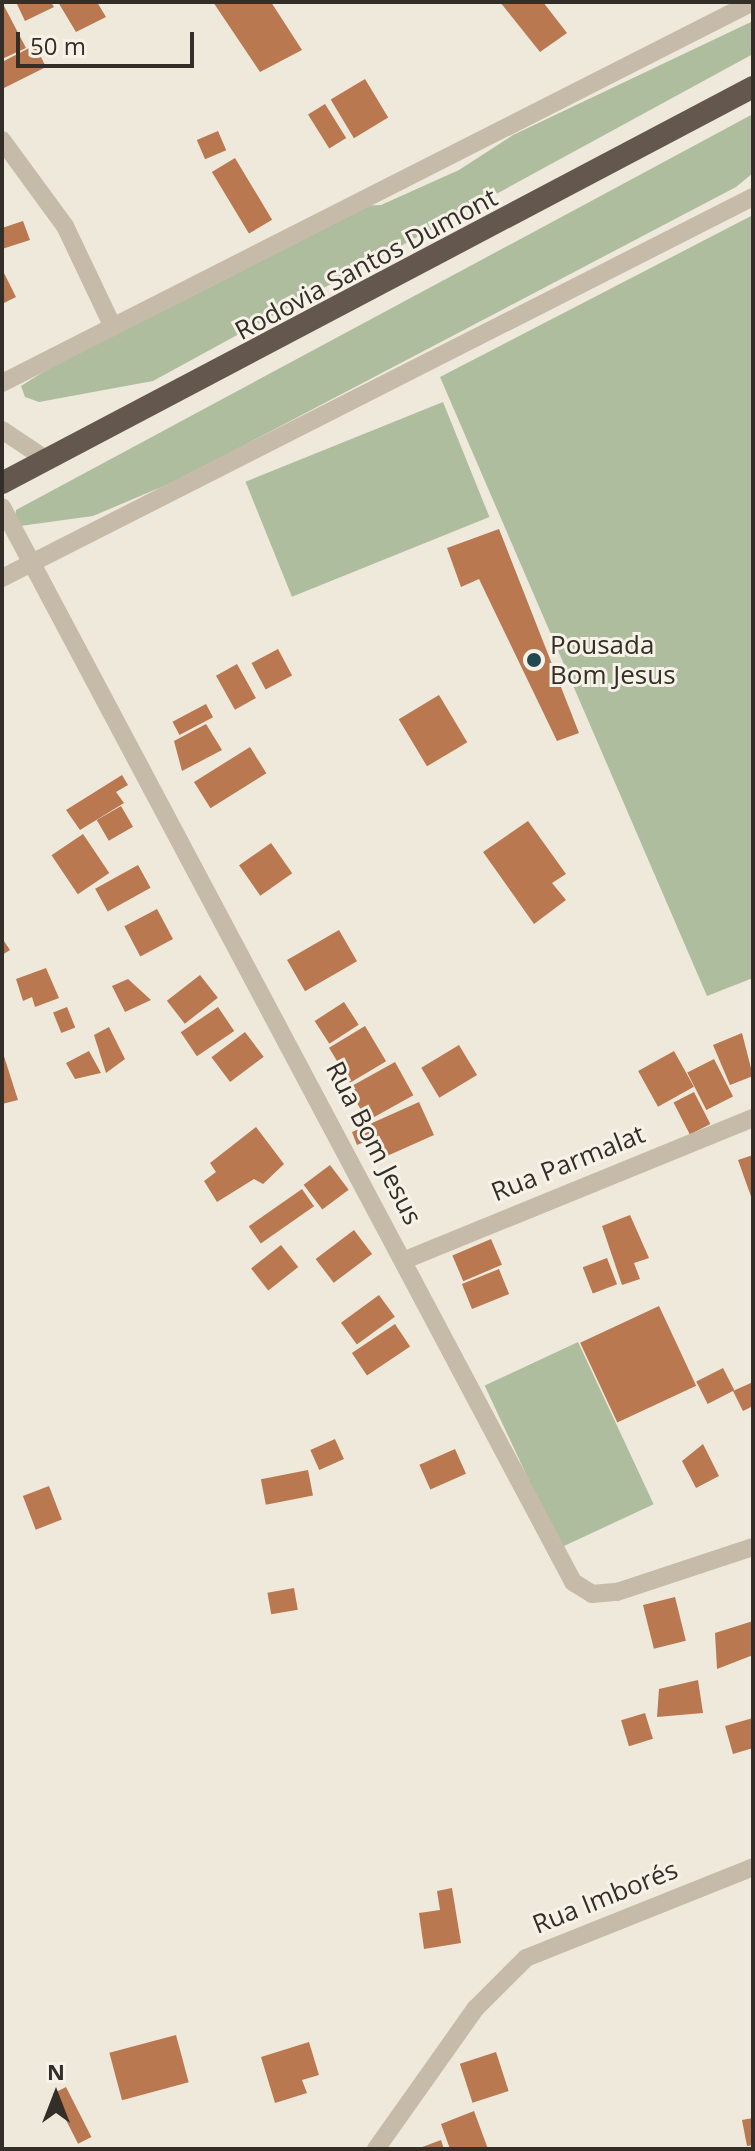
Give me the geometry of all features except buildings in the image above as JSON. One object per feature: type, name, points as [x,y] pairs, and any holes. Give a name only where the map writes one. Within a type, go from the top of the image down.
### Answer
[{"type":"highway","name":"Rodovia Santos Dumont","points":[[2,483],[753,87]]},
{"type":"street","points":[[2,383],[753,2]]},
{"type":"street","points":[[2,140],[65,226],[113,327]]},
{"type":"street","points":[[2,578],[462,351],[753,197]]},
{"type":"street","points":[[2,430],[47,460]]},
{"type":"street","name":"Rua Bom Jesus","points":[[2,507],[582,1590],[617,1592],[733,1547],[753,1547]]},
{"type":"street","name":"Rua Parmalat","points":[[405,1260],[753,1118]]},
{"type":"street","name":"Rua Imborés","points":[[376,2149],[482,2000],[526,1958],[753,1867]]},
{"type":"green space","points":[[753,21],[753,54],[153,381],[39,402],[25,397],[21,386],[105,333],[359,206],[381,205],[459,170],[513,135]]},
{"type":"green space","points":[[753,114],[753,173],[736,187],[178,480],[93,516],[20,526],[15,518],[16,510]]},
{"type":"green space","points":[[753,215],[753,978],[707,996],[440,377]]},
{"type":"green space","points":[[443,402],[489,517],[292,597],[246,482]]},
{"type":"green space","points":[[578,1342],[654,1504],[560,1548],[485,1386]]},
{"type":"place","name":"Pousada Bom Jesus","points":[[534,660]]}]
